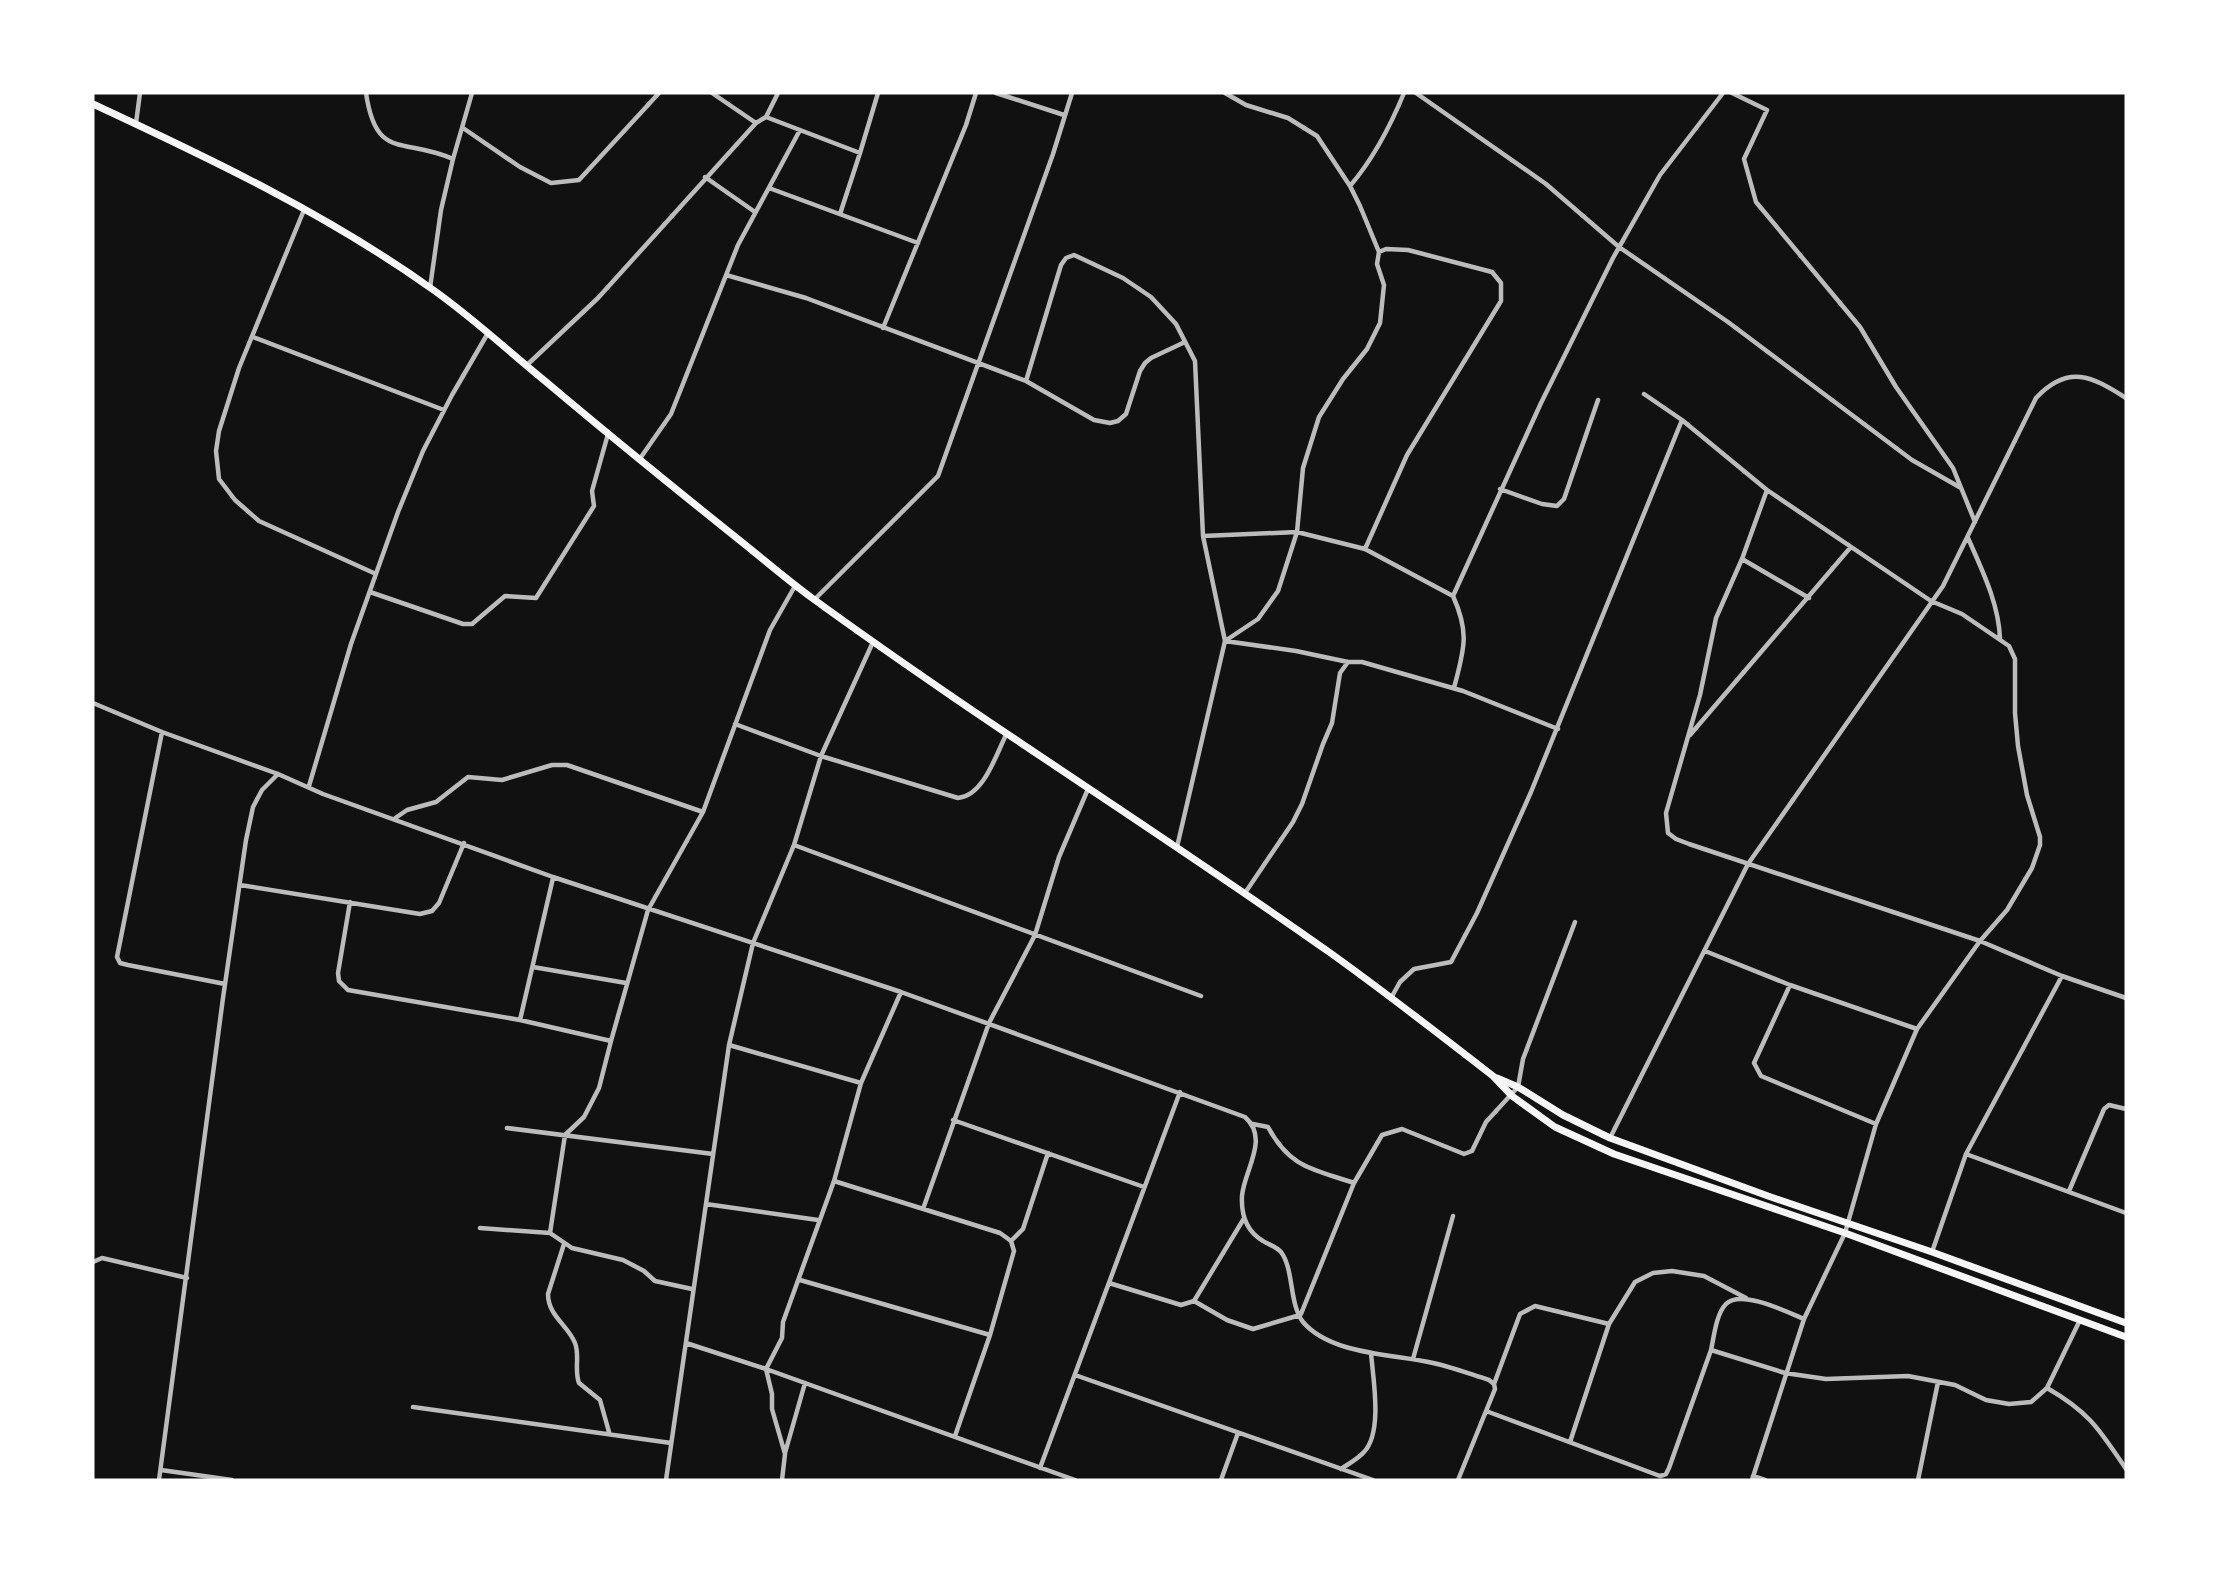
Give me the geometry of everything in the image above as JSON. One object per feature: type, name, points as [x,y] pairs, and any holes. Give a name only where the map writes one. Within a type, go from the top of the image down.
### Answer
[{"type":"main road","points":[[93,104],[304,210],[430,288],[489,332],[639,461],[795,586],[934,686],[1007,732],[1056,769],[1177,848],[1391,998],[1493,1076],[1512,1096],[1555,1127],[1614,1154],[1844,1233],[2126,1337]]},
{"type":"main road","points":[[1493,1076],[1610,1138],[2126,1323]]},
{"type":"main road","points":[[1555,1127],[1563,1115]]},
{"type":"street","points":[[136,124],[141,93]]},
{"type":"street","points":[[366,93],[377,133],[387,141],[440,153],[453,159]]},
{"type":"street","points":[[430,288],[441,210],[472,93]]},
{"type":"street","points":[[463,128],[520,167],[551,183],[579,180],[659,93]]},
{"type":"street","points":[[712,93],[756,123]]},
{"type":"street","points":[[526,366],[598,298],[705,177],[756,123],[766,117],[778,93]]},
{"type":"street","points":[[840,214],[878,93]]},
{"type":"street","points":[[883,328],[966,125],[976,93]]},
{"type":"street","points":[[996,93],[1064,115]]},
{"type":"street","points":[[815,600],[938,476],[1072,93]]},
{"type":"street","points":[[1225,93],[1247,104],[1288,118],[1317,136],[1350,186],[1379,252],[1377,264],[1384,285],[1380,323],[1367,349],[1318,417],[1303,468],[1297,532],[1278,591],[1258,619],[1225,641]]},
{"type":"street","points":[[1350,186],[1367,165],[1391,124],[1404,93]]},
{"type":"street","points":[[1416,93],[1546,184],[1619,247],[1728,322],[1912,460],[1961,488]]},
{"type":"street","points":[[1453,596],[1500,489],[1619,247],[1660,175],[1723,93]]},
{"type":"street","points":[[1732,93],[1767,110],[1744,159],[1756,202],[1860,327],[1896,387],[1953,468],[1975,522]]},
{"type":"street","points":[[766,117],[860,153]]},
{"type":"street","points":[[639,461],[671,414],[726,275],[755,212],[800,130]]},
{"type":"street","points":[[705,177],[755,212]]},
{"type":"street","points":[[769,188],[918,243]]},
{"type":"street","points":[[304,210],[239,368],[219,431],[216,451],[219,479],[235,500],[259,521],[376,574]]},
{"type":"street","points":[[1365,549],[1407,455],[1502,301],[1501,283],[1492,272],[1408,250],[1386,249],[1379,252]]},
{"type":"street","points":[[1026,381],[1061,265],[1066,258],[1074,256],[1123,278],[1151,297],[1176,324],[1195,361],[1203,536],[1225,641],[1177,848]]},
{"type":"street","points":[[726,275],[806,299],[1026,381],[1094,419],[1110,423],[1118,421],[1126,414],[1145,363],[1185,342]]},
{"type":"street","points":[[309,786],[351,644],[398,512],[444,410],[489,332]]},
{"type":"street","points":[[253,337],[444,410]]},
{"type":"street","points":[[1610,1138],[1748,864],[1943,586],[2036,398],[2047,386],[2062,378],[2077,376],[2090,377],[2126,398]]},
{"type":"street","points":[[1644,394],[1682,420],[1767,491],[1931,601],[1962,614],[2009,646],[2015,659],[2018,746],[2027,795],[2040,837],[2032,868],[2007,910],[1980,942],[1917,1029],[1876,1124],[1848,1223],[1804,1319],[1785,1373],[1753,1478],[1765,1480]]},
{"type":"street","points":[[1500,489],[1542,504],[1557,506],[1564,499],[1598,400]]},
{"type":"street","points":[[1391,998],[1400,982],[1414,969],[1451,962],[1477,913],[1558,729],[1682,420]]},
{"type":"street","points":[[370,592],[463,624],[472,624],[505,596],[536,598],[594,506],[592,491],[608,434]]},
{"type":"street","points":[[1767,491],[1742,559],[1716,618],[1700,695],[1666,813],[1668,833],[1676,839],[1980,942],[2062,976],[2126,998]]},
{"type":"street","points":[[1203,536],[1297,532],[1365,549],[1453,596],[1461,613],[1466,641],[1454,688]]},
{"type":"street","points":[[1967,537],[1988,585],[2000,624],[2000,640]]},
{"type":"street","points":[[1687,738],[1850,548]]},
{"type":"street","points":[[1742,559],[1809,598]]},
{"type":"street","points":[[550,1233],[565,1135],[584,1117],[598,1088],[648,910],[703,811],[770,630],[795,586]]},
{"type":"street","points":[[666,1480],[729,1045],[753,943],[794,845],[821,756],[874,641]]},
{"type":"street","points":[[1225,641],[1348,662],[1362,662],[1454,688],[1558,729]]},
{"type":"street","points":[[1244,894],[1302,804],[1332,723],[1340,673],[1348,662]]},
{"type":"street","points":[[95,705],[309,786],[323,794],[553,877],[901,992],[1245,1117],[1253,1124],[1257,1135],[1242,1195],[1244,1219],[1251,1232],[1281,1252],[1287,1264],[1302,1321],[1319,1335],[1345,1346],[1413,1359],[1489,1380],[1494,1384]]},
{"type":"street","points":[[735,724],[821,756],[958,798],[968,797],[984,779],[1007,732]]},
{"type":"street","points":[[162,732],[117,957],[120,963],[225,984]]},
{"type":"street","points":[[394,819],[407,810],[436,803],[468,777],[502,780],[552,765],[567,765],[703,811]]},
{"type":"street","points":[[159,1480],[225,984],[253,807],[262,790],[278,774]]},
{"type":"street","points":[[923,1209],[989,1023],[1035,935],[1059,857],[1088,789]]},
{"type":"street","points":[[240,885],[420,914],[432,911],[439,903],[464,843]]},
{"type":"street","points":[[794,845],[1201,996]]},
{"type":"street","points":[[520,1020],[553,877]]},
{"type":"street","points":[[351,902],[338,972],[339,981],[348,990],[520,1020],[611,1041]]},
{"type":"street","points":[[1300,1315],[1354,1183],[1382,1135],[1402,1129],[1464,1154],[1472,1151],[1486,1122],[1512,1096],[1518,1087],[1523,1059],[1575,922]]},
{"type":"street","points":[[1705,951],[1790,985],[1917,1029]]},
{"type":"street","points":[[533,967],[626,983]]},
{"type":"street","points":[[1931,1252],[1966,1154],[2062,976]]},
{"type":"street","points":[[1790,985],[1754,1063],[1756,1069],[1761,1076],[1876,1124]]},
{"type":"street","points":[[785,1454],[772,1409],[772,1394],[766,1369],[782,1338],[783,1322],[834,1181],[861,1083],[901,992]]},
{"type":"street","points":[[729,1045],[861,1083]]},
{"type":"street","points":[[1040,1468],[1180,1092]]},
{"type":"street","points":[[2069,1191],[2104,1109],[2109,1105],[2126,1109]]},
{"type":"street","points":[[953,1120],[1144,1187]]},
{"type":"street","points":[[1253,1124],[1268,1127],[1277,1144],[1300,1165],[1354,1183]]},
{"type":"street","points":[[507,1128],[713,1154]]},
{"type":"street","points":[[1011,1241],[1023,1229],[1048,1153]]},
{"type":"street","points":[[1966,1154],[2126,1213]]},
{"type":"street","points":[[834,1181],[1000,1233],[1011,1241],[1013,1251],[990,1335],[956,1436]]},
{"type":"street","points":[[706,1204],[818,1220]]},
{"type":"street","points":[[1413,1359],[1453,1216]]},
{"type":"street","points":[[1109,1283],[1181,1305],[1194,1301],[1244,1219]]},
{"type":"street","points":[[480,1228],[550,1233],[581,1252],[632,1263],[655,1281],[692,1289]]},
{"type":"street","points":[[565,1244],[548,1294],[548,1302],[552,1312],[575,1342],[579,1383],[600,1400],[608,1432]]},
{"type":"street","points":[[93,1262],[103,1258],[187,1278]]},
{"type":"street","points":[[1570,1442],[1609,1324],[1635,1282],[1653,1273],[1672,1271],[1703,1276],[1746,1298],[1804,1319]]},
{"type":"street","points":[[800,1280],[990,1335]]},
{"type":"street","points":[[1486,1410],[1654,1476],[1666,1474],[1721,1312],[1726,1304],[1733,1300],[1746,1298]]},
{"type":"street","points":[[1194,1301],[1227,1320],[1253,1329],[1300,1315]]},
{"type":"street","points":[[1458,1480],[1495,1389],[1494,1384],[1520,1314],[1535,1306],[1609,1324]]},
{"type":"street","points":[[1710,1350],[1785,1373],[1826,1378],[1908,1376],[1955,1385],[1986,1400],[2008,1404],[2031,1402],[2047,1388],[2080,1320]]},
{"type":"street","points":[[686,1343],[806,1383],[1075,1480]]},
{"type":"street","points":[[1341,1469],[1366,1451],[1373,1431],[1375,1404],[1371,1353]]},
{"type":"street","points":[[1075,1375],[1373,1480]]},
{"type":"street","points":[[1918,1480],[1938,1382]]},
{"type":"street","points":[[782,1480],[785,1454],[806,1383]]},
{"type":"street","points":[[2047,1388],[2073,1403],[2095,1423],[2126,1469]]},
{"type":"street","points":[[414,1407],[608,1432],[671,1443]]},
{"type":"street","points":[[1221,1480],[1238,1433]]},
{"type":"street","points":[[161,1470],[232,1480]]},
{"type":"street","points":[[1046,1480],[1050,1471]]}]
